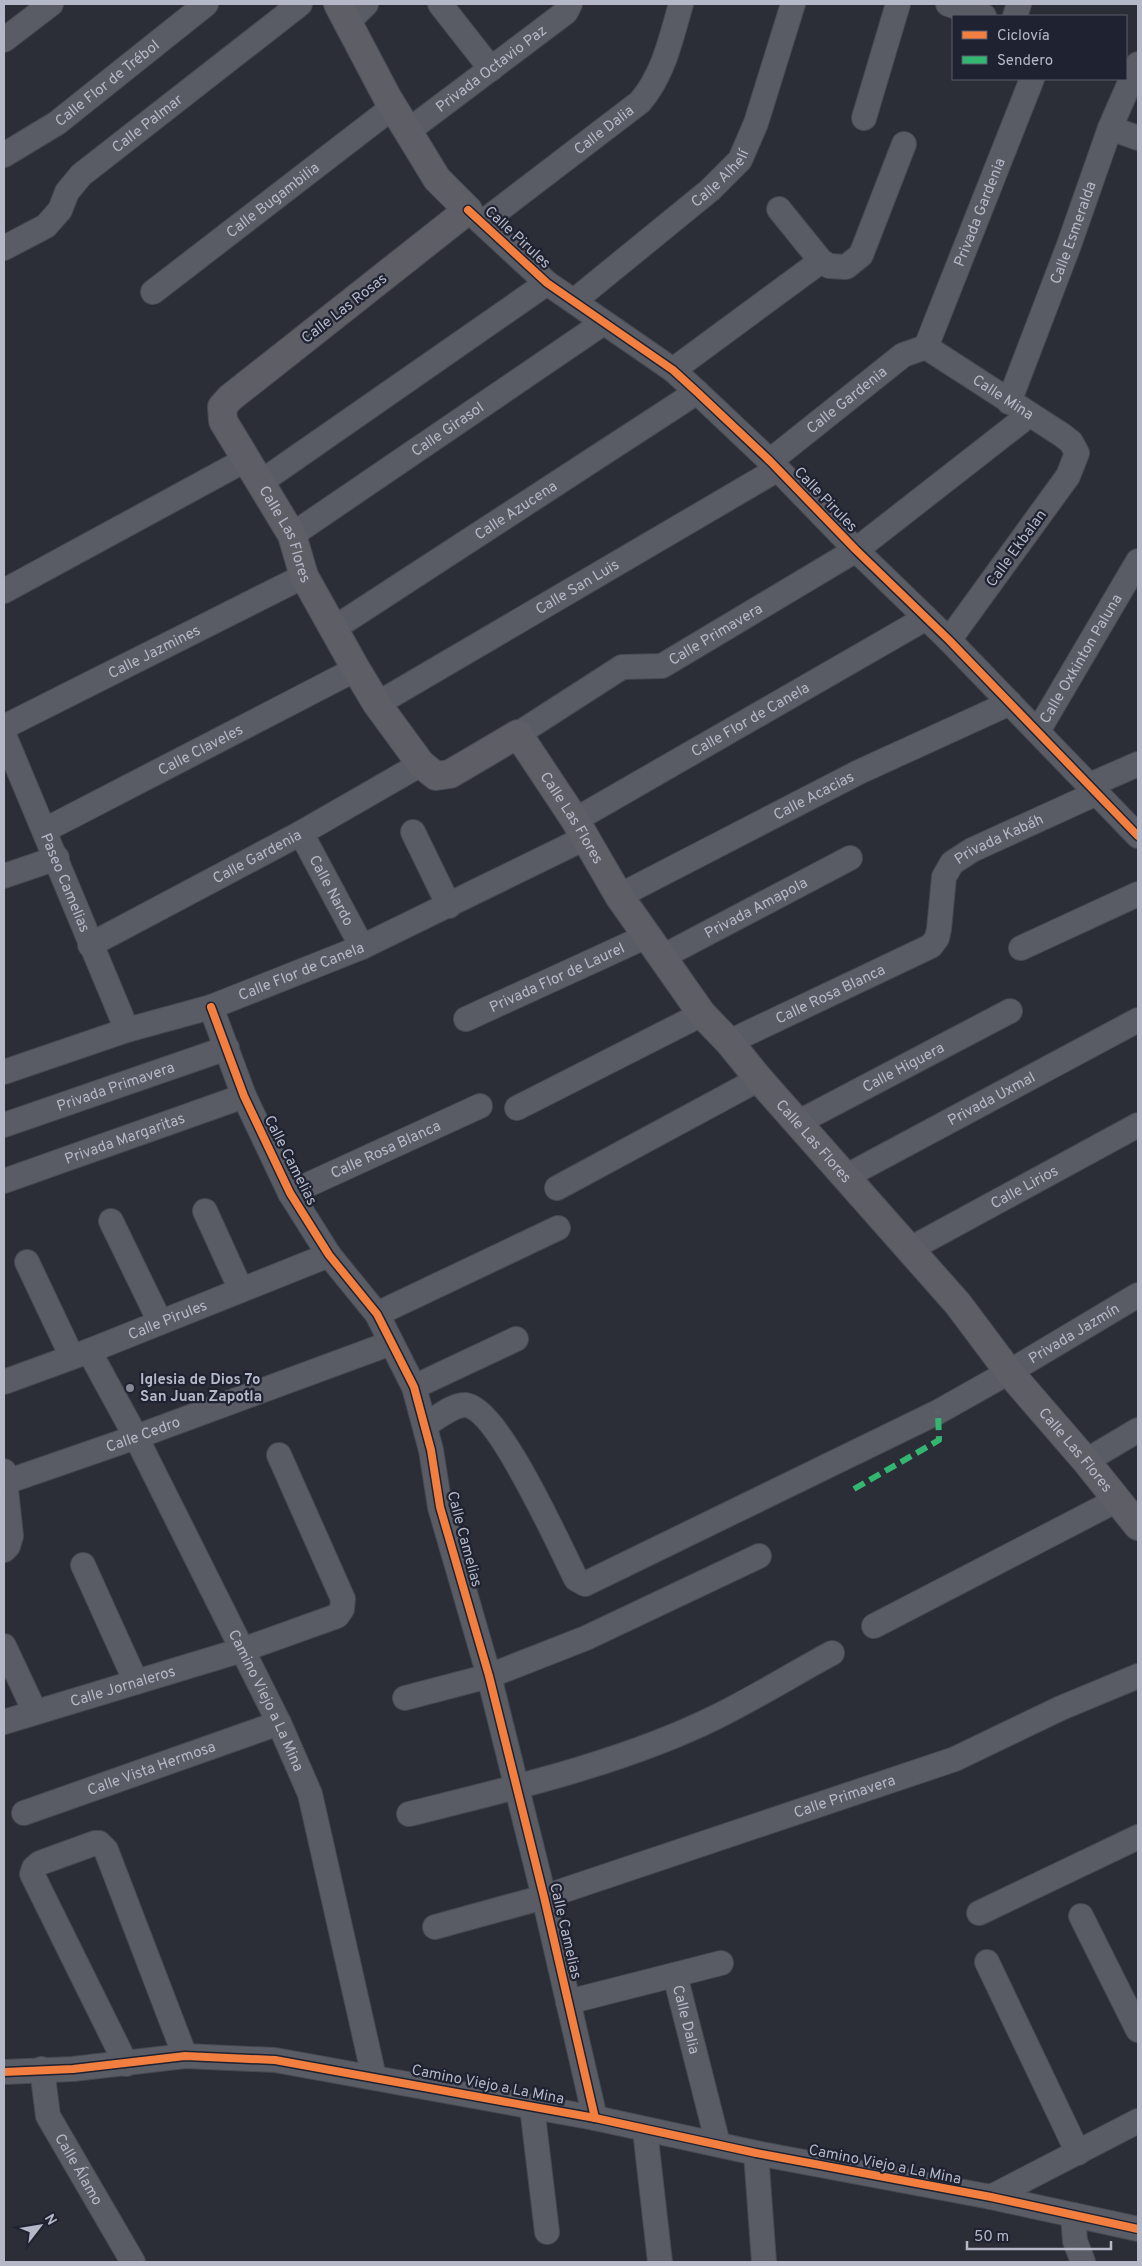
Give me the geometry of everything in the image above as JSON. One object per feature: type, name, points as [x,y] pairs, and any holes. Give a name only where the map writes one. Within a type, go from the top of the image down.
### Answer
[{"type":"main road","name":"Calle Pirules","points":[[350,10],[393,107],[437,179],[476,216]]},
{"type":"main road","name":"Calle Las Rosas","points":[[222,407],[230,398],[476,216]]},
{"type":"main road","name":"Calle Las Flores","points":[[222,407],[223,421],[292,535],[304,576],[356,669],[377,704],[432,770]]},
{"type":"main road","name":"Calle Las Flores","points":[[518,734],[580,829],[619,896],[702,1014],[729,1042],[759,1079],[958,1304],[1009,1372],[1086,1461],[1138,1526]]},
{"type":"main road","name":"Calle Primavera","points":[[432,770],[518,734]]},
{"type":"street","points":[[4,40],[51,4]]},
{"type":"street","name":"Calle Flor de Trébol","points":[[4,155],[57,123],[206,4]]},
{"type":"street","name":"Calle Palmar","points":[[4,248],[46,226],[60,210],[67,192],[81,175],[300,4]]},
{"type":"street","points":[[440,4],[491,69]]},
{"type":"street","name":"Privada Octavio Paz","points":[[408,131],[566,12],[570,4]]},
{"type":"street","name":"Calle Dalia","points":[[476,216],[640,102],[653,87],[661,70],[681,4]]},
{"type":"street","name":"Calle Alhelí","points":[[574,301],[710,190],[740,160],[756,123],[793,4]]},
{"type":"street","points":[[864,118],[898,4]]},
{"type":"street","points":[[948,4],[981,15]]},
{"type":"street","name":"Calle Esmeralda","points":[[1009,402],[1069,244],[1110,128],[1138,64]]},
{"type":"street","name":"Privada Gardenia","points":[[926,347],[1032,80]]},
{"type":"street","name":"Calle Bugambilia","points":[[153,292],[393,107]]},
{"type":"street","points":[[1110,128],[1138,138]]},
{"type":"street","points":[[779,209],[830,265],[846,267],[861,255],[904,144]]},
{"type":"street","name":"Calle Pirules","points":[[476,216],[547,283],[673,370],[774,465],[856,550],[949,640],[1138,836]]},
{"type":"street","points":[[673,370],[830,265]]},
{"type":"street","points":[[4,591],[254,471],[547,283]]},
{"type":"street","name":"Calle Girasol","points":[[292,535],[603,323]]},
{"type":"street","name":"Calle Mina","points":[[926,347],[1071,442],[1077,453]]},
{"type":"street","name":"Calle Gardenia","points":[[774,465],[903,355],[926,347]]},
{"type":"street","name":"Calle Azucena","points":[[333,629],[696,392]]},
{"type":"street","points":[[856,550],[1029,415]]},
{"type":"street","name":"Calle Ekbalan","points":[[949,640],[1068,476],[1077,453]]},
{"type":"street","name":"Calle San Luis","points":[[377,704],[774,465]]},
{"type":"street","name":"Calle Primavera","points":[[518,734],[622,667],[662,666],[856,550]]},
{"type":"street","name":"Calle Oxkinton Paluna","points":[[1038,731],[1138,561]]},
{"type":"street","name":"Calle Jazmines","points":[[4,727],[304,576]]},
{"type":"street","name":"Calle Flor de Canela","points":[[6,1064],[211,1007],[362,947],[449,906],[580,829],[926,618]]},
{"type":"street","name":"Calle Claveles","points":[[45,830],[356,669]]},
{"type":"street","name":"Calle Acacias","points":[[619,896],[859,772],[1010,703]]},
{"type":"street","name":"Paseo Camelias","points":[[4,735],[57,858],[90,944],[127,1030]]},
{"type":"street","name":"Privada Kabáh","points":[[930,946],[936,938],[939,929],[944,878],[952,863],[972,850],[1094,789],[1138,764]]},
{"type":"street","name":"Calle Gardenia","points":[[90,944],[301,833],[432,770]]},
{"type":"street","points":[[413,832],[449,906]]},
{"type":"street","name":"Calle Nardo","points":[[301,833],[362,947]]},
{"type":"street","points":[[4,876],[57,858]]},
{"type":"street","name":"Privada Amapola","points":[[654,947],[850,858]]},
{"type":"street","points":[[1021,948],[1138,894]]},
{"type":"street","name":"Calle Rosa Blanca","points":[[729,1042],[930,946]]},
{"type":"street","name":"Privada Flor de Laurel","points":[[466,1019],[654,947]]},
{"type":"street","name":"Calle Camelias","points":[[211,1007],[244,1096],[290,1193],[329,1255],[377,1314],[414,1386],[431,1450],[440,1507],[489,1676],[515,1788],[544,1897],[595,2118]]},
{"type":"street","name":"Calle Higuera","points":[[797,1122],[1010,1011]]},
{"type":"street","points":[[517,1108],[702,1014]]},
{"type":"street","name":"Privada Uxmal","points":[[845,1177],[1138,1020]]},
{"type":"street","name":"Privada Primavera","points":[[4,1125],[227,1048]]},
{"type":"street","points":[[557,1188],[759,1079]]},
{"type":"street","name":"Privada Margaritas","points":[[4,1181],[244,1096]]},
{"type":"street","name":"Calle Rosa Blanca","points":[[290,1193],[480,1106]]},
{"type":"street","name":"Calle Lirios","points":[[910,1250],[1138,1124]]},
{"type":"street","points":[[205,1211],[241,1290]]},
{"type":"street","points":[[111,1221],[160,1322]]},
{"type":"street","points":[[377,1314],[558,1228]]},
{"type":"street","name":"Calle Pirules","points":[[4,1382],[81,1354],[329,1255]]},
{"type":"street","name":"Camino Viejo a La Mina","points":[[26,1262],[81,1354],[136,1437],[279,1723],[310,1794],[374,2077]]},
{"type":"street","name":"Privada Jazmín","points":[[425,1425],[452,1409],[464,1405],[472,1407],[484,1416],[527,1480],[576,1579],[586,1584],[938,1412],[1138,1295]]},
{"type":"street","points":[[414,1386],[516,1339]]},
{"type":"street","name":"Calle Cedro","points":[[5,1476],[136,1437],[391,1343]]},
{"type":"street","points":[[1086,1461],[1138,1430]]},
{"type":"street","name":"Calle Jornaleros","points":[[4,1722],[242,1650],[328,1621],[337,1616],[342,1609],[343,1599],[279,1455]]},
{"type":"street","points":[[4,1550],[8,1546],[11,1536],[5,1476]]},
{"type":"street","points":[[874,1626],[1117,1500]]},
{"type":"street","points":[[405,1698],[489,1676],[586,1638],[759,1556]]},
{"type":"street","points":[[83,1565],[136,1682]]},
{"type":"street","points":[[4,1646],[35,1712]]},
{"type":"street","points":[[409,1814],[515,1788],[638,1749],[715,1718],[832,1653]]},
{"type":"street","name":"Calle Primavera","points":[[435,1927],[544,1897],[955,1759],[1061,1708],[1138,1676]]},
{"type":"street","name":"Calle Vista Hermosa","points":[[24,1814],[279,1723]]},
{"type":"street","points":[[979,1913],[1138,1837]]},
{"type":"street","points":[[126,2064],[32,1874],[34,1868],[40,1863],[95,1842],[100,1843],[106,1850],[185,2056]]},
{"type":"street","points":[[1081,1916],[1138,2030]]},
{"type":"street","points":[[987,1962],[1078,2152]]},
{"type":"street","points":[[675,1975],[721,1963]]},
{"type":"street","name":"Calle Dalia","points":[[568,2002],[675,1975],[718,2144]]},
{"type":"street","name":"Camino Viejo a La Mina","points":[[4,2072],[73,2069],[185,2056],[274,2060],[595,2118],[756,2153],[991,2197],[1138,2229]]},
{"type":"street","name":"Calle Álamo","points":[[42,2069],[48,2116],[133,2262]]},
{"type":"street","points":[[532,2107],[548,2232]]},
{"type":"street","points":[[991,2197],[1138,2121]]},
{"type":"street","points":[[645,2130],[660,2262]]},
{"type":"street","points":[[756,2153],[764,2262]]},
{"type":"street","points":[[1073,2215],[1075,2241],[1083,2262]]},
{"type":"marked path","points":[[854,1489],[939,1440],[938,1412]]},
{"type":"cycle path","points":[[468,210],[547,283],[673,370],[697,392],[770,461],[856,550],[949,640],[1138,836]]},
{"type":"cycle path","points":[[211,1007],[244,1096],[290,1193],[329,1255],[377,1314],[414,1387],[431,1450],[440,1507],[489,1676],[544,1897],[595,2118]]},
{"type":"cycle path","points":[[4,2072],[73,2069],[185,2056],[275,2060],[595,2118],[756,2153],[991,2197],[1138,2229]]},
{"type":"place","name":"Iglesia de Dios 7o San Juan Zapotla","points":[[130,1388]]}]
